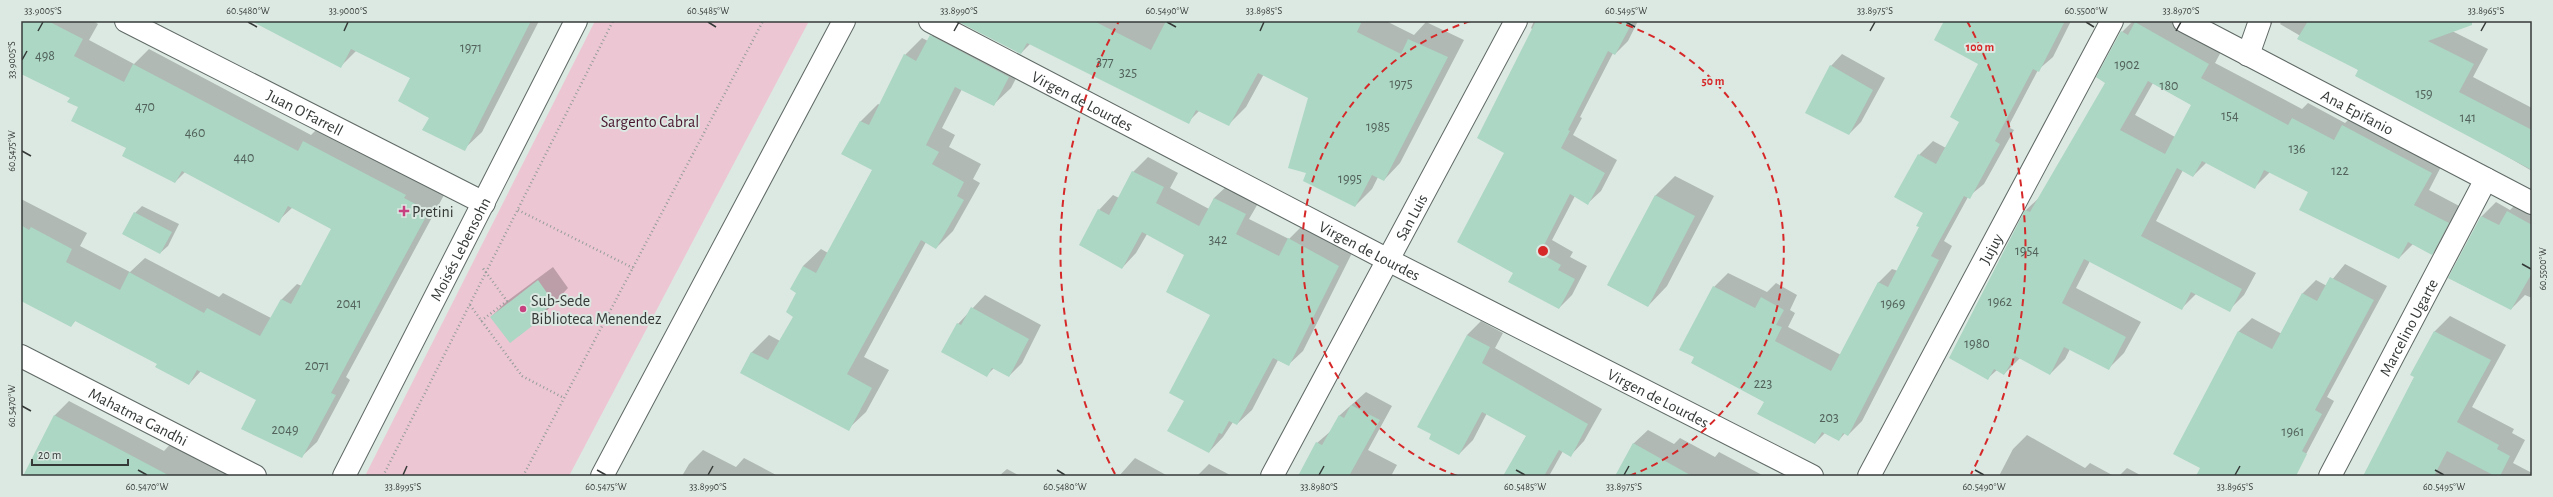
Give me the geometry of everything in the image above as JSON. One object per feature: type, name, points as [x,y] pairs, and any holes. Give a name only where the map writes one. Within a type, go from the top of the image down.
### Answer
[{"type":"street","name":"Juan O'Farrell","points":[[126,21],[484,203]]},
{"type":"street","name":"Moisés Lebensohn","points":[[344,476],[576,21]]},
{"type":"street","points":[[602,476],[844,21]]},
{"type":"street","name":"Virgen de Lourdes","points":[[930,21],[1388,260],[1812,476]]},
{"type":"street","name":"San Luis","points":[[1272,476],[1516,21]]},
{"type":"street","name":"Jujuy","points":[[1869,476],[2112,21]]},
{"type":"street","name":"Ana Epifanio","points":[[2184,21],[2532,203]]},
{"type":"street","points":[[2248,55],[2260,21]]},
{"type":"street","name":"Marcelino Ugarte","points":[[2330,476],[2486,179]]},
{"type":"street","name":"Mahatma Gandhi","points":[[21,356],[255,476]]},
{"type":"path","points":[[383,476],[613,21]]},
{"type":"path","points":[[523,476],[763,21]]},
{"type":"path","points":[[518,210],[633,268]]},
{"type":"path","points":[[463,244],[507,301],[481,321]]},
{"type":"path","points":[[470,305],[522,376],[564,398]]},
{"type":"green space","name":"Sargento Cabral","points":[[595,21],[809,21],[569,476],[365,476]]},
{"type":"building","points":[[21,21],[48,21],[83,39],[74,56],[124,82],[133,64],[298,151],[303,141],[406,195],[404,198],[429,211],[331,393],[336,395],[302,458],[241,429],[256,400],[197,370],[189,385],[155,367],[157,364],[75,321],[71,327],[21,301],[21,225],[29,230],[31,227],[72,249],[66,262],[120,290],[129,272],[204,313],[207,308],[260,336],[281,299],[291,304],[331,229],[288,206],[279,223],[182,171],[175,183],[122,156],[126,148],[71,121],[78,107],[67,102],[70,98],[21,74]]},
{"type":"building","points":[[251,21],[531,21],[465,151],[422,130],[429,118],[398,101],[410,78],[351,49],[341,68]]},
{"type":"building","points":[[957,21],[1094,21],[1151,50],[1166,21],[1362,21],[1357,32],[1401,54],[1408,39],[1448,57],[1384,181],[1372,175],[1355,207],[1303,181],[1306,173],[1288,168],[1308,98],[1258,73],[1229,126],[1196,110],[1189,124],[1027,43],[1021,54]]},
{"type":"building","points":[[1536,21],[1633,21],[1615,55],[1608,51],[1568,130],[1570,131],[1561,148],[1605,173],[1588,205],[1570,194],[1540,253],[1561,265],[1558,270],[1575,279],[1559,309],[1508,282],[1513,273],[1457,242],[1504,153],[1477,138]]},
{"type":"building","points":[[1944,21],[2065,21],[2039,72],[2033,69],[1995,141],[2000,144],[1970,199],[1964,196],[1931,256],[1939,260],[1848,436],[1843,433],[1839,441],[1822,432],[1815,444],[1757,414],[1764,402],[1691,363],[1694,357],[1679,350],[1713,286],[1755,308],[1761,297],[1784,310],[1776,325],[1782,327],[1775,341],[1831,371],[1878,282],[1888,287],[1919,227],[1916,226],[1923,213],[1894,197],[1918,154],[1936,164],[1959,122],[1950,117],[1978,64],[1934,40]]},
{"type":"building","points":[[2308,21],[2472,21],[2472,25],[2428,41],[2474,64],[2459,92],[2532,130],[2532,170],[2355,76],[2358,70],[2297,39]]},
{"type":"building","points":[[2135,22],[2209,64],[2201,78],[2288,125],[2292,118],[2334,140],[2342,125],[2432,173],[2414,205],[2449,223],[2432,255],[2408,242],[2399,259],[2299,210],[2308,192],[2264,170],[2255,189],[2202,161],[2193,177],[2177,168],[2141,236],[2242,289],[2230,312],[2191,292],[2182,310],[2084,259],[2062,303],[2126,337],[2109,370],[2064,347],[2050,375],[2015,356],[2004,375],[1994,369],[1988,380],[1949,358],[2025,210],[2030,212],[2105,83],[2096,77],[2121,31],[2128,35]],"holes":[[[2148,81],[2191,105],[2165,154],[2120,130]]]},
{"type":"building","points":[[930,35],[1009,77],[994,106],[955,87],[926,145],[939,152],[932,164],[964,182],[957,196],[964,200],[936,249],[921,240],[847,374],[872,388],[849,431],[740,373],[751,352],[768,360],[793,317],[786,312],[796,293],[790,289],[803,266],[816,273],[872,170],[841,154],[860,121],[869,125],[904,54],[916,61]]},
{"type":"building","points":[[1830,65],[1873,90],[1849,135],[1805,113]]},
{"type":"building","points":[[1132,171],[1164,187],[1156,203],[1199,226],[1214,198],[1246,214],[1236,234],[1279,256],[1288,238],[1339,266],[1289,366],[1273,358],[1237,425],[1229,421],[1222,434],[1219,433],[1209,453],[1167,431],[1184,401],[1169,393],[1210,315],[1166,292],[1184,255],[1142,232],[1122,269],[1079,245],[1098,209],[1109,215]]},
{"type":"building","points":[[1655,195],[1695,216],[1648,307],[1607,285]]},
{"type":"building","points":[[2507,211],[2532,225],[2532,273],[2511,310],[2448,278],[2481,216],[2499,225]]},
{"type":"building","points":[[134,212],[172,232],[160,254],[122,234]]},
{"type":"building","points":[[2330,277],[2374,300],[2315,410],[2322,414],[2302,451],[2307,454],[2296,476],[2196,476],[2200,468],[2173,454],[2238,331],[2272,349],[2302,293],[2317,301]]},
{"type":"building","name":"Sub-Sede Biblioteca Menendez","points":[[538,280],[554,303],[537,316],[540,320],[510,343],[490,317]]},
{"type":"building","points":[[971,307],[1029,339],[1009,377],[992,368],[987,377],[941,352],[957,323],[961,325]]},
{"type":"building","points":[[2434,331],[2491,360],[2457,422],[2499,445],[2497,449],[2510,456],[2500,476],[2495,476],[2447,451],[2434,476],[2363,476],[2414,377],[2410,375]]},
{"type":"building","points":[[1467,335],[1490,347],[1482,363],[1588,424],[1571,457],[1559,450],[1544,476],[1503,476],[1526,436],[1482,412],[1459,455],[1429,439],[1431,434],[1417,427]]},
{"type":"building","points":[[1351,405],[1380,420],[1349,476],[1298,476],[1316,442],[1322,445],[1339,415],[1344,418]]},
{"type":"building","points":[[54,415],[106,442],[170,476],[23,476]]},
{"type":"building","points":[[1633,443],[1692,476],[1615,476]]},
{"type":"place","name":"Pretini","points":[[404,211]]},
{"type":"place","name":"Sub-Sede Biblioteca Menendez","points":[[523,309]]}]
